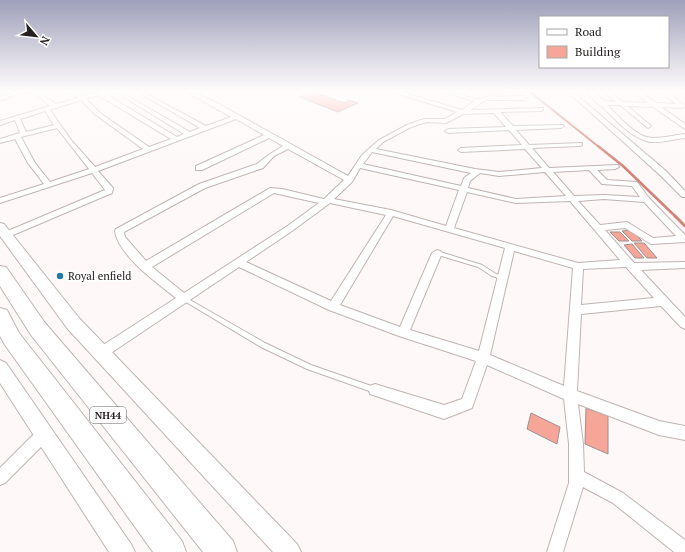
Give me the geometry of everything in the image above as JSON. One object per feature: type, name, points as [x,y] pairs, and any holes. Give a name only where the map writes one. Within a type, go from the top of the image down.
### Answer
[{"type":"highway","name":"NH44","points":[[0,272],[38,329],[222,552]]},
{"type":"highway","name":"NH44","points":[[0,316],[12,339],[171,552]]},
{"type":"street","points":[[0,123],[21,117]]},
{"type":"street","points":[[54,117],[69,141],[109,188],[108,192],[3,231],[73,323],[289,552]]},
{"type":"street","points":[[102,117],[148,149]]},
{"type":"street","points":[[139,117],[176,139]]},
{"type":"street","points":[[160,117],[189,134]]},
{"type":"street","points":[[185,117],[205,128]]},
{"type":"street","points":[[0,201],[93,170],[236,117],[349,180]]},
{"type":"street","points":[[101,353],[289,229],[326,201],[349,180],[364,156],[382,141],[409,126],[426,120],[446,121],[454,117]]},
{"type":"street","points":[[501,117],[630,265],[685,324]]},
{"type":"street","points":[[599,117],[663,173],[685,195]]},
{"type":"street","points":[[618,117],[641,137]]},
{"type":"street","points":[[637,117],[648,126]]},
{"type":"street","points":[[672,117],[685,126]]},
{"type":"street","points":[[17,118],[21,135],[32,163],[48,186]]},
{"type":"street","points":[[0,141],[59,126]]},
{"type":"street","points":[[448,131],[562,126]]},
{"type":"street","points":[[199,168],[270,135]]},
{"type":"street","points":[[623,137],[641,137],[655,140],[685,136]]},
{"type":"street","points":[[461,150],[580,144]]},
{"type":"street","points":[[183,298],[131,253],[119,237],[119,231],[202,186],[260,166],[272,155],[289,146]]},
{"type":"street","points":[[372,150],[477,172],[499,174],[615,167]]},
{"type":"street","points":[[359,165],[462,190],[516,201],[604,197],[646,200]]},
{"type":"street","points":[[592,169],[605,182],[634,184],[646,200],[684,239]]},
{"type":"street","points":[[448,229],[466,180],[477,172]]},
{"type":"street","points":[[146,266],[273,190],[391,213],[578,266],[685,265]]},
{"type":"street","points":[[333,307],[391,213]]},
{"type":"street","points":[[598,228],[627,225],[651,241],[684,239]]},
{"type":"street","points":[[374,390],[444,412],[467,404],[483,358],[510,246]]},
{"type":"street","points":[[403,333],[437,253]]},
{"type":"street","points":[[238,262],[333,307],[403,333],[483,358],[570,395],[659,428],[685,433]]},
{"type":"street","points":[[555,552],[577,483],[576,444],[570,395],[578,266]]},
{"type":"street","points":[[575,310],[665,301]]},
{"type":"street","points":[[0,368],[123,552]]},
{"type":"street","points":[[0,478],[44,434]]},
{"type":"street","points":[[577,476],[618,498],[685,550]]},
{"type":"lane","points":[[437,253],[480,266],[502,277]]},
{"type":"lane","points":[[183,298],[263,344],[309,367],[374,390]]},
{"type":"building","points":[[631,230],[642,241],[632,241],[622,231]]},
{"type":"building","points":[[610,232],[620,232],[629,241],[619,241]]},
{"type":"building","points":[[634,243],[644,243],[657,258],[647,258]]},
{"type":"building","points":[[632,244],[644,258],[635,258],[624,245]]},
{"type":"building","points":[[586,408],[608,416],[608,454],[585,444]]},
{"type":"building","points":[[531,413],[560,427],[557,444],[527,429]]},
{"type":"waterway","points":[[561,117],[599,147]]},
{"type":"waterway","points":[[598,146],[623,166],[676,217]]},
{"type":"waterway","points":[[676,217],[685,226]]},
{"type":"place","name":"Royal enfield","points":[[60,276]]}]
